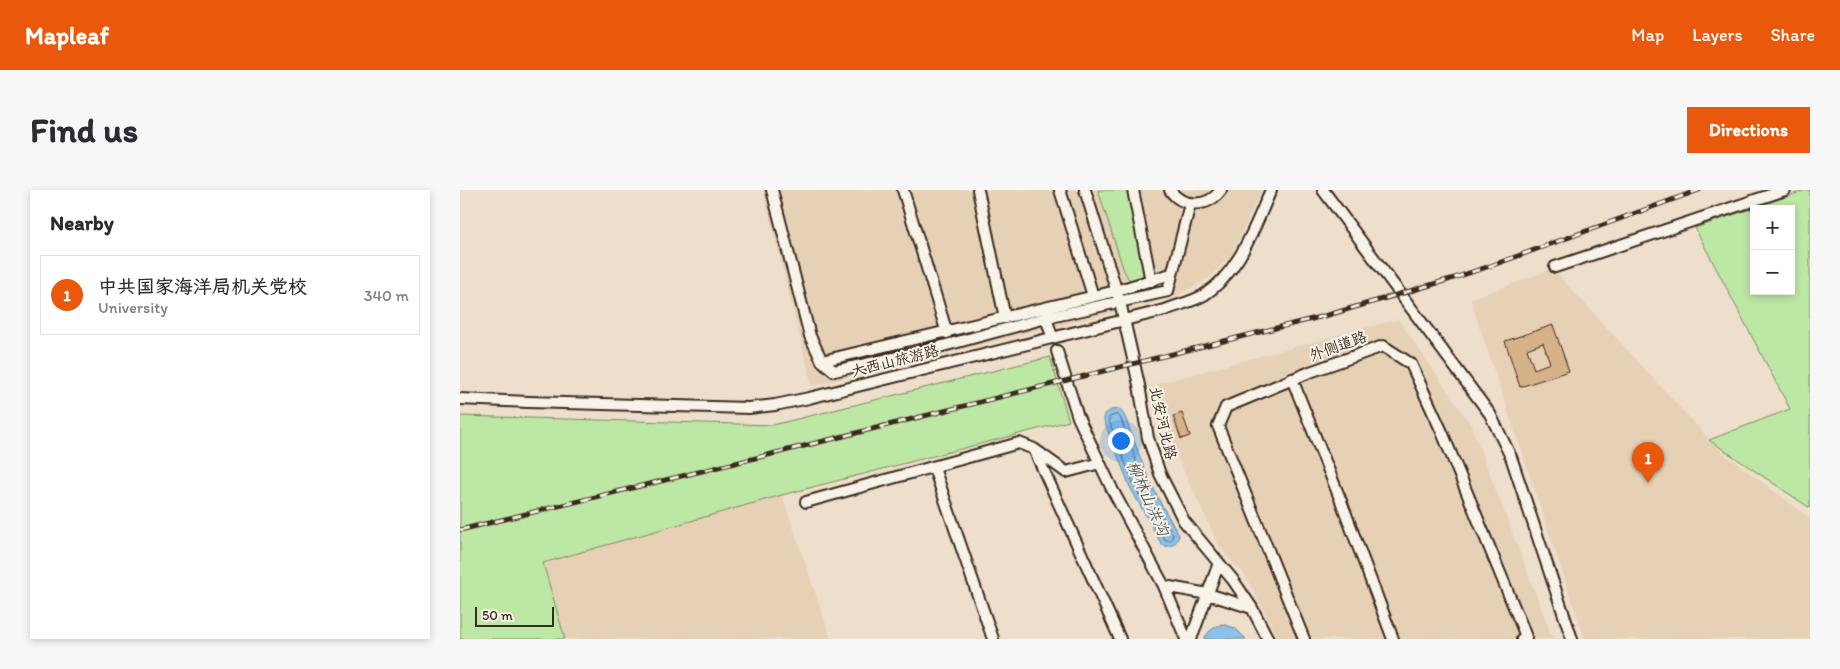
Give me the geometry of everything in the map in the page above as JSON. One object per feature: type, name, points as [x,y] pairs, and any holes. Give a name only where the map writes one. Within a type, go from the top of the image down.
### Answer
[{"type":"street","points":[[772,190],[810,336],[822,361],[834,371],[917,353],[1118,297],[1168,290],[1190,204]]},
{"type":"street","points":[[903,190],[947,333]]},
{"type":"street","points":[[978,190],[1005,318]]},
{"type":"street","points":[[1060,190],[1093,296]]},
{"type":"street","name":"北安河北路","points":[[1085,190],[1118,297],[1140,385],[1148,438],[1160,474],[1184,521],[1252,608],[1268,639]]},
{"type":"street","points":[[1132,190],[1151,281]]},
{"type":"street","points":[[1170,190],[1181,200],[1190,204],[1210,201],[1220,190]]},
{"type":"street","name":"大西山旅游路","points":[[460,399],[731,407],[775,405],[1164,310],[1203,296],[1223,280],[1240,257],[1271,190]]},
{"type":"street","points":[[1323,190],[1490,414],[1511,457],[1572,639]]},
{"type":"street","points":[[1555,267],[1785,190]]},
{"type":"street","points":[[822,361],[947,333],[1093,296],[1118,297],[1151,281],[1171,274]]},
{"type":"street","points":[[1046,318],[1051,334]]},
{"type":"street","name":"外侧道路","points":[[1304,639],[1218,426],[1226,406],[1292,379],[1383,346],[1411,364],[1442,432],[1521,624],[1526,637],[1522,639]]},
{"type":"street","points":[[1057,352],[1078,417],[1112,489],[1164,586],[1186,639]]},
{"type":"street","points":[[1292,379],[1393,639]]},
{"type":"street","points":[[806,502],[1019,443],[1034,449],[1066,472],[1100,464]]},
{"type":"street","points":[[1034,449],[1120,639]]},
{"type":"street","points":[[934,468],[993,639]]},
{"type":"street","points":[[1192,639],[1219,564]]},
{"type":"street","points":[[1164,586],[1208,594],[1252,608]]},
{"type":"shaded area","points":[[763,190],[1262,190],[1232,255],[1209,278],[1172,298],[812,386]]},
{"type":"shaded area","points":[[1553,269],[1718,449],[1810,518],[1810,639],[1585,639],[1470,299]]},
{"type":"shaded area","points":[[1398,319],[1471,425],[1553,639],[1278,639],[1245,575],[1219,546],[1167,435],[1157,384]]},
{"type":"shaded area","points":[[782,495],[831,639],[565,639],[542,564]]},
{"type":"green space","points":[[1098,190],[1128,190],[1144,270],[1143,275],[1135,282],[1130,281],[1124,271]]},
{"type":"green space","points":[[1810,190],[1810,508],[1709,440],[1790,409],[1695,228],[1750,209],[1750,295],[1795,295],[1795,205],[1762,205]]},
{"type":"green space","points":[[1050,357],[1069,421],[782,495],[543,563],[565,639],[460,639],[460,416],[773,425]]},
{"type":"water","name":"柳林山洪沟","points":[[1120,409],[1125,417],[1145,470],[1160,502],[1179,535],[1171,546],[1162,545],[1130,487],[1104,421],[1104,415],[1111,410]]},
{"type":"water","points":[[1222,624],[1235,628],[1246,639],[1204,639],[1216,626]]},
{"type":"building","points":[[1553,325],[1569,371],[1520,387],[1505,341]],"holes":[[[1543,343],[1550,363],[1534,369],[1527,349]]]},
{"type":"building","points":[[1182,413],[1190,436],[1181,439],[1173,416]]},
{"type":"railway","points":[[460,530],[1328,315],[1493,265],[1699,190]]},
{"type":"place","name":"中共国家海洋局机关党校","points":[[1648,483]]}]
